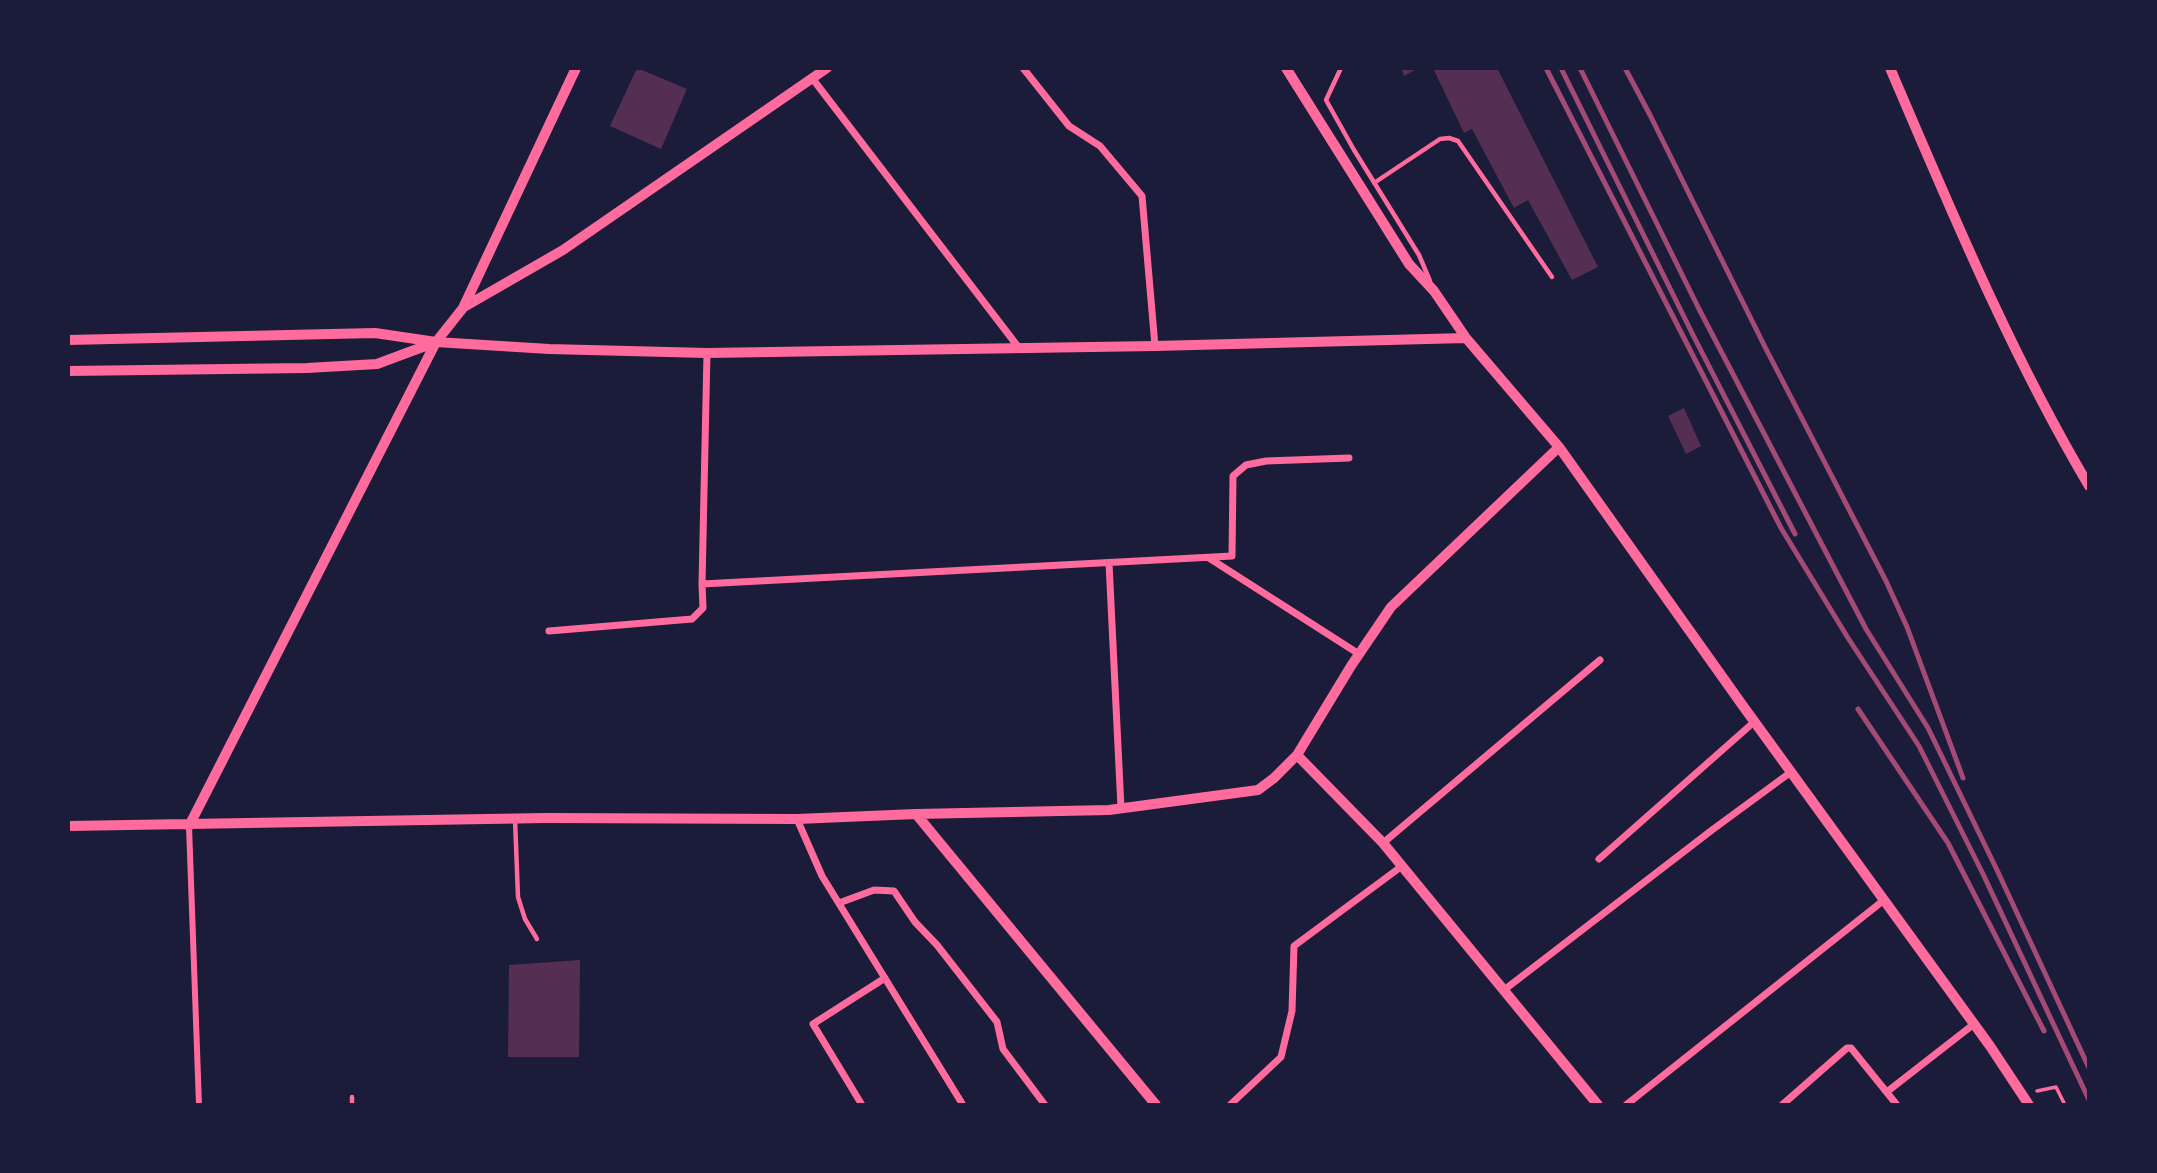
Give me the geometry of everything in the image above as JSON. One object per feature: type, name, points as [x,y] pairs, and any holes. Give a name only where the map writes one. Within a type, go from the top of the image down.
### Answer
[{"type":"street","points":[[199,1105],[190,826],[436,342],[463,308],[576,68]]},
{"type":"street","points":[[463,308],[563,250],[827,68]]},
{"type":"street","points":[[1023,68],[1069,126],[1100,146],[1142,196],[1155,346]]},
{"type":"street","points":[[1286,68],[1409,264],[1434,291],[1466,338],[1559,447],[1754,722],[1974,1024],[2029,1105]]},
{"type":"street","points":[[1890,68],[1949,207],[2007,332],[2069,453],[2089,486]]},
{"type":"street","points":[[812,78],[1019,348]]},
{"type":"street","points":[[68,340],[375,333],[436,342],[549,349],[707,353],[1466,338]]},
{"type":"street","points":[[68,371],[307,368],[377,364],[436,342]]},
{"type":"street","points":[[549,631],[692,619],[703,608],[707,353]]},
{"type":"street","points":[[68,826],[190,826],[515,818],[797,819],[1121,808],[1258,790],[1297,755],[1391,607],[1559,447]]},
{"type":"street","points":[[702,584],[1232,556],[1233,476],[1246,465],[1266,461],[1349,458]]},
{"type":"street","points":[[1208,557],[1359,654]]},
{"type":"street","points":[[1109,563],[1121,808]]},
{"type":"street","points":[[1384,843],[1600,660]]},
{"type":"street","points":[[1599,859],[1754,722]]},
{"type":"street","points":[[1297,755],[1384,843],[1598,1105]]},
{"type":"street","points":[[1504,990],[1791,772]]},
{"type":"street","points":[[916,814],[1156,1105]]},
{"type":"street","points":[[797,819],[822,876],[963,1105]]},
{"type":"street","points":[[1230,1105],[1281,1057],[1292,1011],[1294,946],[1402,866]]},
{"type":"street","points":[[839,903],[874,890],[894,891],[915,922],[937,945],[997,1022],[1003,1049],[1045,1105]]},
{"type":"street","points":[[1626,1105],[1884,900]]},
{"type":"street","points":[[862,1105],[813,1024],[885,978]]},
{"type":"street","points":[[1888,1091],[1974,1024]]},
{"type":"street","points":[[1782,1105],[1847,1048],[1851,1048],[1897,1105]]},
{"type":"lane","points":[[1341,68],[1326,100],[1419,256],[1434,291]]},
{"type":"lane","points":[[1374,183],[1440,139],[1458,141],[1552,278]]},
{"type":"lane","points":[[515,818],[518,897],[525,919],[537,939]]},
{"type":"lane","points":[[352,1097],[352,1105]]},
{"type":"path","points":[[2056,1087],[2065,1105]]},
{"type":"building","points":[[637,68],[687,89],[661,149],[610,126]]},
{"type":"building","points":[[1401,68],[1419,68],[1404,76]]},
{"type":"building","points":[[1433,68],[1497,68],[1598,267],[1572,280],[1528,200],[1514,208],[1472,129],[1464,133]]},
{"type":"building","points":[[1684,408],[1701,446],[1686,454],[1668,416]]},
{"type":"building","points":[[580,960],[579,1057],[508,1057],[509,965]]},
{"type":"railway","points":[[1546,68],[1781,528],[1848,638],[1919,746],[1983,874],[2089,1100]]},
{"type":"railway","points":[[1561,68],[1795,534]]},
{"type":"railway","points":[[1580,68],[1699,309],[1866,629],[1928,728],[2089,1068]]},
{"type":"railway","points":[[1625,68],[1886,581],[1907,627],[1963,778]]},
{"type":"railway","points":[[1858,709],[1948,843],[2044,1031]]}]
